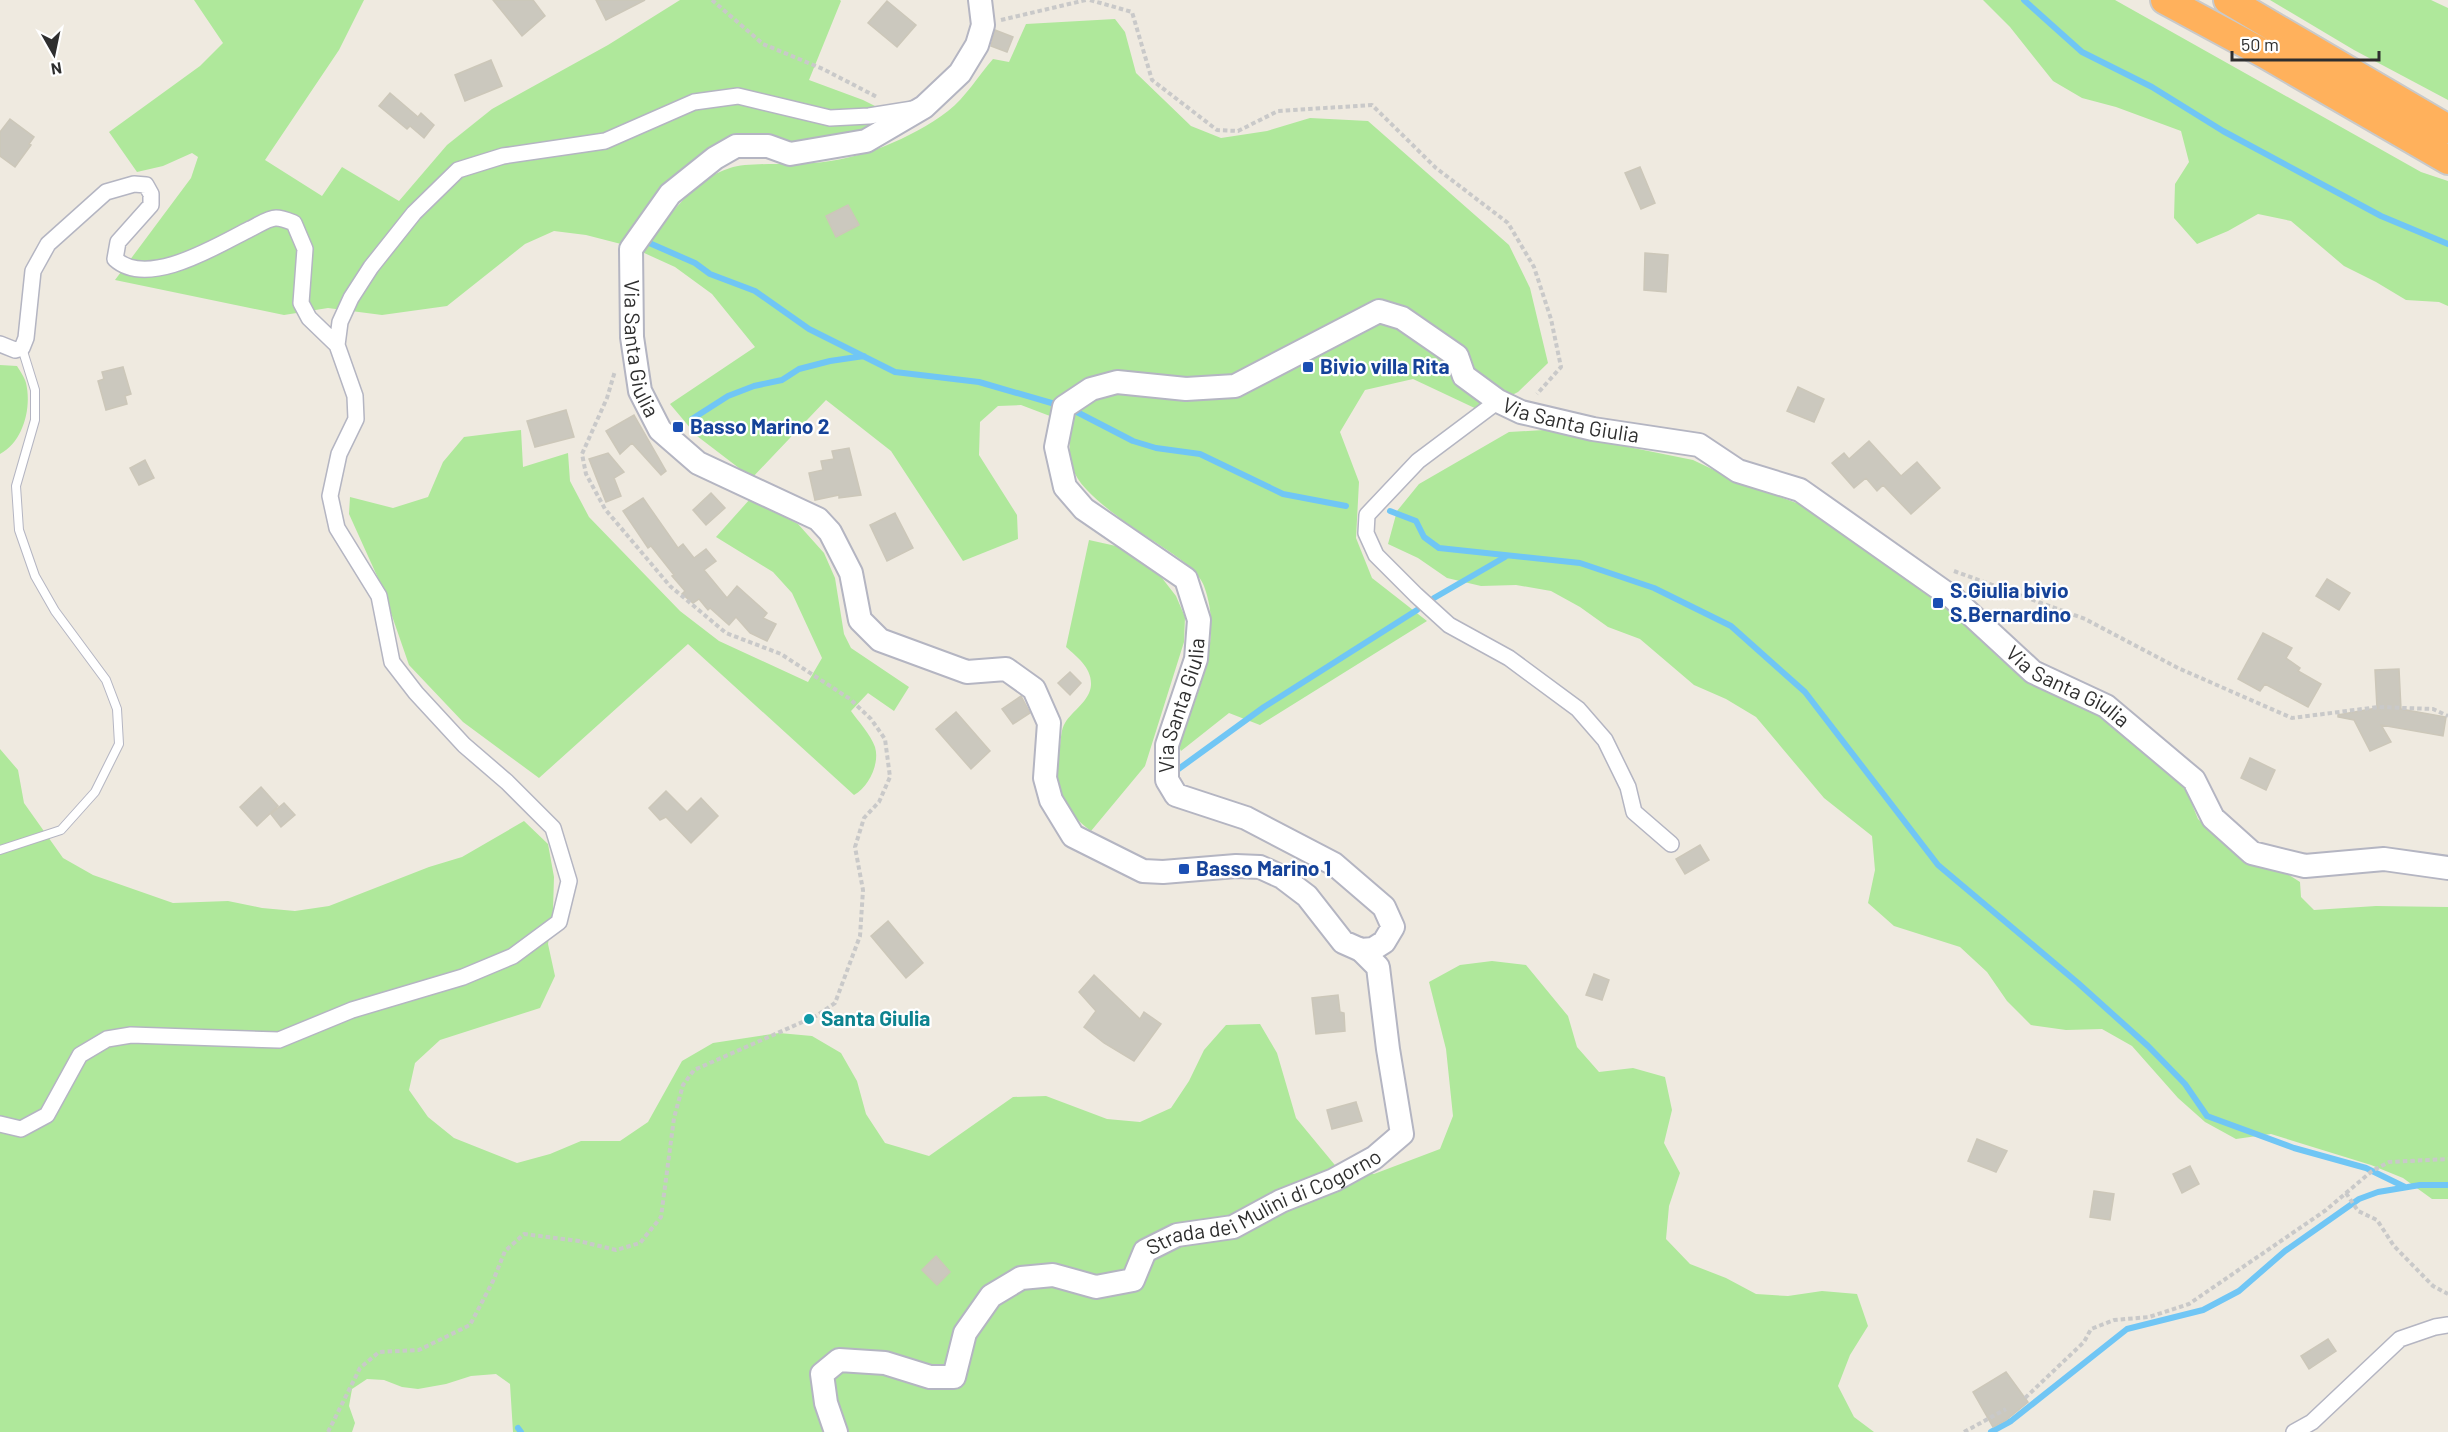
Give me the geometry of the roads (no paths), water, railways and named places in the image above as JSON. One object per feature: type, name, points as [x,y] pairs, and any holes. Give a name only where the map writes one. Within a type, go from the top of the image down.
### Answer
[{"type":"highway","points":[[2165,0],[2265,54],[2448,160]]},
{"type":"highway","points":[[2228,0],[2448,129]]},
{"type":"street","name":"Via Santa Giulia","points":[[980,0],[982,25],[977,45],[960,73],[924,107],[866,141],[790,154],[768,146],[736,146],[715,158],[670,194],[630,249],[632,337],[640,391],[660,430],[698,463],[818,519],[830,532],[851,573],[860,620],[880,640],[967,672],[1006,669],[1034,689],[1049,723],[1045,778],[1051,800],[1073,836],[1143,871],[1163,872],[1236,866],[1260,867],[1282,877],[1307,897],[1342,942],[1361,950],[1373,949],[1384,942],[1393,927],[1384,907],[1334,864],[1246,818],[1176,795],[1167,780],[1167,745],[1196,659],[1199,620],[1186,579],[1084,509],[1065,487],[1056,447],[1064,407],[1090,389],[1117,382],[1186,389],[1235,386],[1379,311],[1402,318],[1457,356],[1464,376],[1498,401],[1521,412],[1593,429],[1699,445],[1738,471],[1800,490],[1953,598],[2033,672],[2106,706],[2194,780],[2213,818],[2252,853],[2305,866],[2384,859],[2448,868]]},
{"type":"street","points":[[337,345],[340,322],[351,298],[371,267],[414,213],[458,170],[503,156],[605,141],[694,102],[738,96],[830,118],[869,116],[924,107]]},
{"type":"street","points":[[0,344],[15,350],[22,348],[26,338],[33,271],[48,244],[76,216],[106,192],[135,184],[146,185],[151,194],[151,205],[118,242],[115,259],[122,265],[133,268],[172,265],[275,218],[294,223],[305,249],[301,303],[309,318],[337,345],[355,396],[356,418],[339,454],[330,496],[337,528],[379,596],[392,662],[416,693],[464,745],[507,782],[553,828],[569,881],[560,922],[513,956],[463,977],[352,1010],[279,1040],[131,1035],[106,1039],[80,1055],[47,1115],[21,1129],[0,1124]]},
{"type":"street","points":[[1498,401],[1418,461],[1367,515],[1366,533],[1376,555],[1449,625],[1509,658],[1578,709],[1605,740],[1628,787],[1634,812],[1671,844]]},
{"type":"street","name":"Strada dei Mulini di Cogorno","points":[[836,1432],[826,1403],[822,1374],[839,1360],[885,1363],[930,1377],[954,1377],[965,1333],[991,1296],[1021,1278],[1053,1275],[1096,1287],[1133,1281],[1145,1251],[1177,1235],[1233,1227],[1281,1201],[1334,1180],[1364,1164],[1402,1134],[1378,968],[1361,950]]},
{"type":"street","points":[[2294,1432],[2312,1422],[2400,1339],[2435,1326],[2448,1325]]},
{"type":"lane","points":[[0,850],[61,830],[95,792],[119,744],[117,709],[106,680],[54,611],[35,576],[19,530],[16,486],[35,420],[35,390],[22,348]]},
{"type":"waterway","points":[[2024,0],[2082,52],[2152,87],[2223,131],[2381,216],[2448,244]]},
{"type":"waterway","points":[[647,242],[695,263],[710,274],[755,291],[809,329],[895,372],[979,382],[1055,404]]},
{"type":"waterway","points":[[692,419],[728,396],[754,386],[782,380],[799,369],[864,356]]},
{"type":"waterway","points":[[1073,410],[1133,441],[1156,448],[1200,454],[1283,494],[1346,506]]},
{"type":"waterway","points":[[1390,511],[1416,521],[1424,537],[1439,548],[1580,563],[1654,588],[1731,626],[1805,692],[1938,865],[2078,983],[2148,1046],[2185,1084],[2207,1116],[2294,1148],[2366,1168],[2405,1187]]},
{"type":"waterway","points":[[1434,598],[1505,557]]},
{"type":"waterway","points":[[1173,773],[1264,707],[1417,610]]},
{"type":"waterway","points":[[1991,1432],[2011,1421],[2127,1329],[2203,1310],[2239,1291],[2285,1251],[2359,1199],[2378,1192],[2420,1185],[2448,1185]]},
{"type":"waterway","points":[[518,1428],[521,1432]]},
{"type":"place","name":"Bivio villa Rita","points":[[1308,367]]},
{"type":"place","name":"Basso Marino 2","points":[[678,427]]},
{"type":"place","name":"S.Giulia bivio S.Bernardino","points":[[1938,603]]},
{"type":"place","name":"Basso Marino 1","points":[[1184,869]]},
{"type":"place","name":"Santa Giulia","points":[[809,1019]]}]
